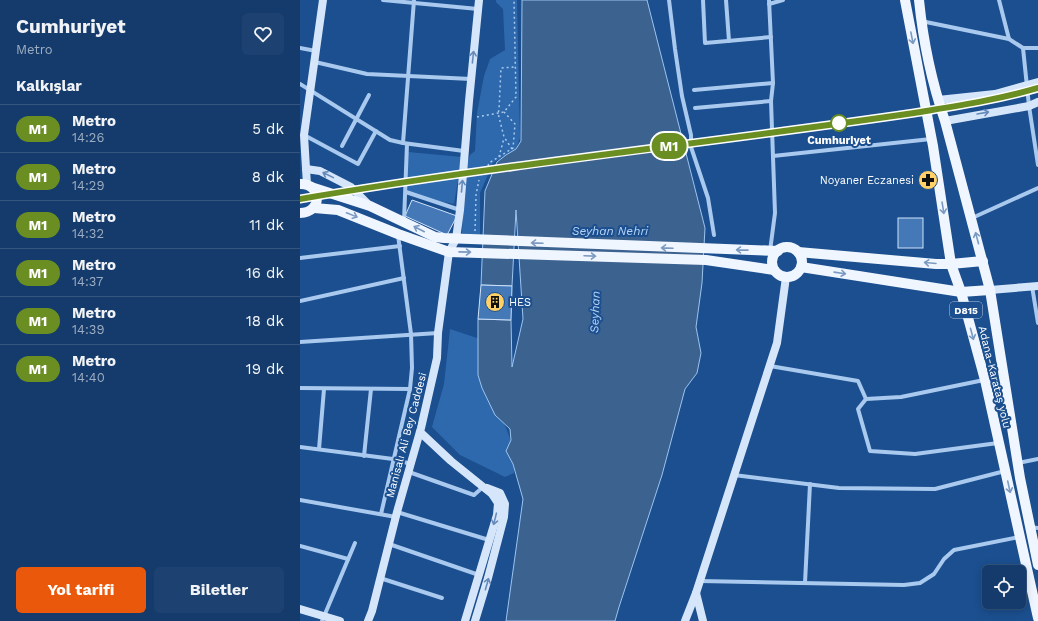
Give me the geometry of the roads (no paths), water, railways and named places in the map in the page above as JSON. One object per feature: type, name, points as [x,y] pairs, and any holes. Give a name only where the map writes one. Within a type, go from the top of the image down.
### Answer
[{"type":"main road","points":[[306,185],[303,130],[323,0]]},
{"type":"main road","points":[[449,252],[456,239],[460,210],[464,151],[479,0]]},
{"type":"main road","name":"Adana-Karataş yolu","points":[[905,0],[932,139],[951,264],[961,292],[985,380],[1038,618]]},
{"type":"main road","name":"Adana-Karataş yolu","points":[[919,0],[921,21],[938,100],[972,218],[990,290],[1017,464],[1034,527],[1038,565]]},
{"type":"main road","points":[[938,100],[995,94],[1038,82]]},
{"type":"main road","points":[[945,121],[1029,106],[1038,102]]},
{"type":"main road","points":[[306,169],[320,172],[351,186],[370,206]]},
{"type":"main road","points":[[306,185],[370,206],[435,237],[456,239],[478,237],[706,249],[774,251],[785,248],[794,249],[798,252],[951,264],[983,261]]},
{"type":"main road","points":[[300,214],[314,208],[317,199],[314,190],[306,185]]},
{"type":"main road","points":[[314,208],[338,210],[398,234],[449,252],[706,260],[774,270],[786,277],[795,275],[801,267],[802,259],[798,252]]},
{"type":"main road","points":[[774,251],[774,270]]},
{"type":"main road","name":"Manisalı Ali Bey Caddesi","points":[[368,621],[420,432],[437,358],[438,333],[449,252]]},
{"type":"main road","points":[[801,267],[961,292],[1035,286]]},
{"type":"main road","points":[[685,621],[696,593],[776,343],[786,277]]},
{"type":"main road","points":[[420,432],[492,494],[498,503],[497,515],[465,621]]},
{"type":"main road","points":[[475,621],[502,525],[505,504],[500,493],[483,486]]},
{"type":"main road","points":[[696,593],[703,621]]},
{"type":"main road","points":[[300,609],[323,619],[340,621]]},
{"type":"street","points":[[383,0],[478,9]]},
{"type":"street","points":[[669,0],[682,96],[691,135],[691,147],[708,198],[714,235]]},
{"type":"street","points":[[703,0],[704,43],[771,37]]},
{"type":"street","points":[[726,0],[729,41]]},
{"type":"street","points":[[774,251],[775,213],[772,102],[773,82],[769,2],[783,0]]},
{"type":"street","points":[[999,0],[1009,39]]},
{"type":"street","points":[[404,221],[408,76],[414,2]]},
{"type":"street","points":[[921,21],[1009,39],[1023,48],[1038,48]]},
{"type":"street","points":[[300,48],[316,51]]},
{"type":"street","points":[[1023,48],[1029,106],[1036,141],[1038,165]]},
{"type":"street","points":[[314,62],[367,74],[471,79]]},
{"type":"street","points":[[694,90],[773,82]]},
{"type":"street","points":[[300,84],[390,140],[464,151]]},
{"type":"street","points":[[342,146],[368,95]]},
{"type":"street","points":[[695,108],[772,102]]},
{"type":"street","points":[[1029,106],[1038,108]]},
{"type":"street","points":[[303,130],[358,164],[376,131]]},
{"type":"street","points":[[773,156],[932,139]]},
{"type":"street","points":[[972,218],[1038,188]]},
{"type":"street","points":[[406,192],[460,210]]},
{"type":"street","points":[[381,514],[410,389],[412,368],[410,334],[398,234]]},
{"type":"street","points":[[300,258],[400,246]]},
{"type":"street","points":[[300,301],[404,278]]},
{"type":"street","points":[[1035,286],[1038,323]]},
{"type":"street","points":[[300,342],[438,333]]},
{"type":"street","points":[[769,366],[858,381],[866,399]]},
{"type":"street","points":[[985,380],[900,397],[866,399],[858,409],[870,451],[915,454],[999,443]]},
{"type":"street","points":[[300,388],[410,389]]},
{"type":"street","points":[[318,449],[324,389]]},
{"type":"street","points":[[364,456],[371,389]]},
{"type":"street","points":[[300,447],[393,459],[474,496],[483,486]]},
{"type":"street","points":[[1017,464],[1038,459]]},
{"type":"street","points":[[734,475],[839,488],[935,489],[1006,471]]},
{"type":"street","points":[[805,583],[810,484]]},
{"type":"street","points":[[300,500],[381,514],[397,515],[489,540]]},
{"type":"street","points":[[699,581],[904,585],[920,583],[934,574],[944,559],[954,550],[1020,536]]},
{"type":"street","points":[[323,619],[355,543]]},
{"type":"street","points":[[389,544],[479,575]]},
{"type":"street","points":[[300,546],[348,560]]},
{"type":"street","points":[[380,578],[442,598]]},
{"type":"water","points":[[522,0],[647,0],[705,228],[702,283],[696,327],[701,353],[697,373],[685,389],[662,475],[615,621],[506,621],[523,499],[513,464],[506,451],[511,440],[510,429],[495,415],[482,388],[478,375],[478,319],[511,320],[512,367],[523,319],[516,210],[512,286],[481,285],[485,191],[497,162],[516,149],[521,141]]},
{"type":"railway","points":[[300,199],[450,175],[600,154],[901,115],[953,107],[1038,88]]},
{"type":"metro line","name":"M1","points":[[300,199],[383,185],[914,113],[1013,95],[1038,88]]},
{"type":"place","name":"Cumhuriyet","points":[[839,123]]},
{"type":"place","name":"Noyaner Eczanesi","points":[[928,180]]},
{"type":"place","name":"HES","points":[[495,302]]},
{"type":"water label","name":"Seyhan Nehri","points":[[610,231]]},
{"type":"water label","name":"Seyhan","points":[[595,312]]}]
